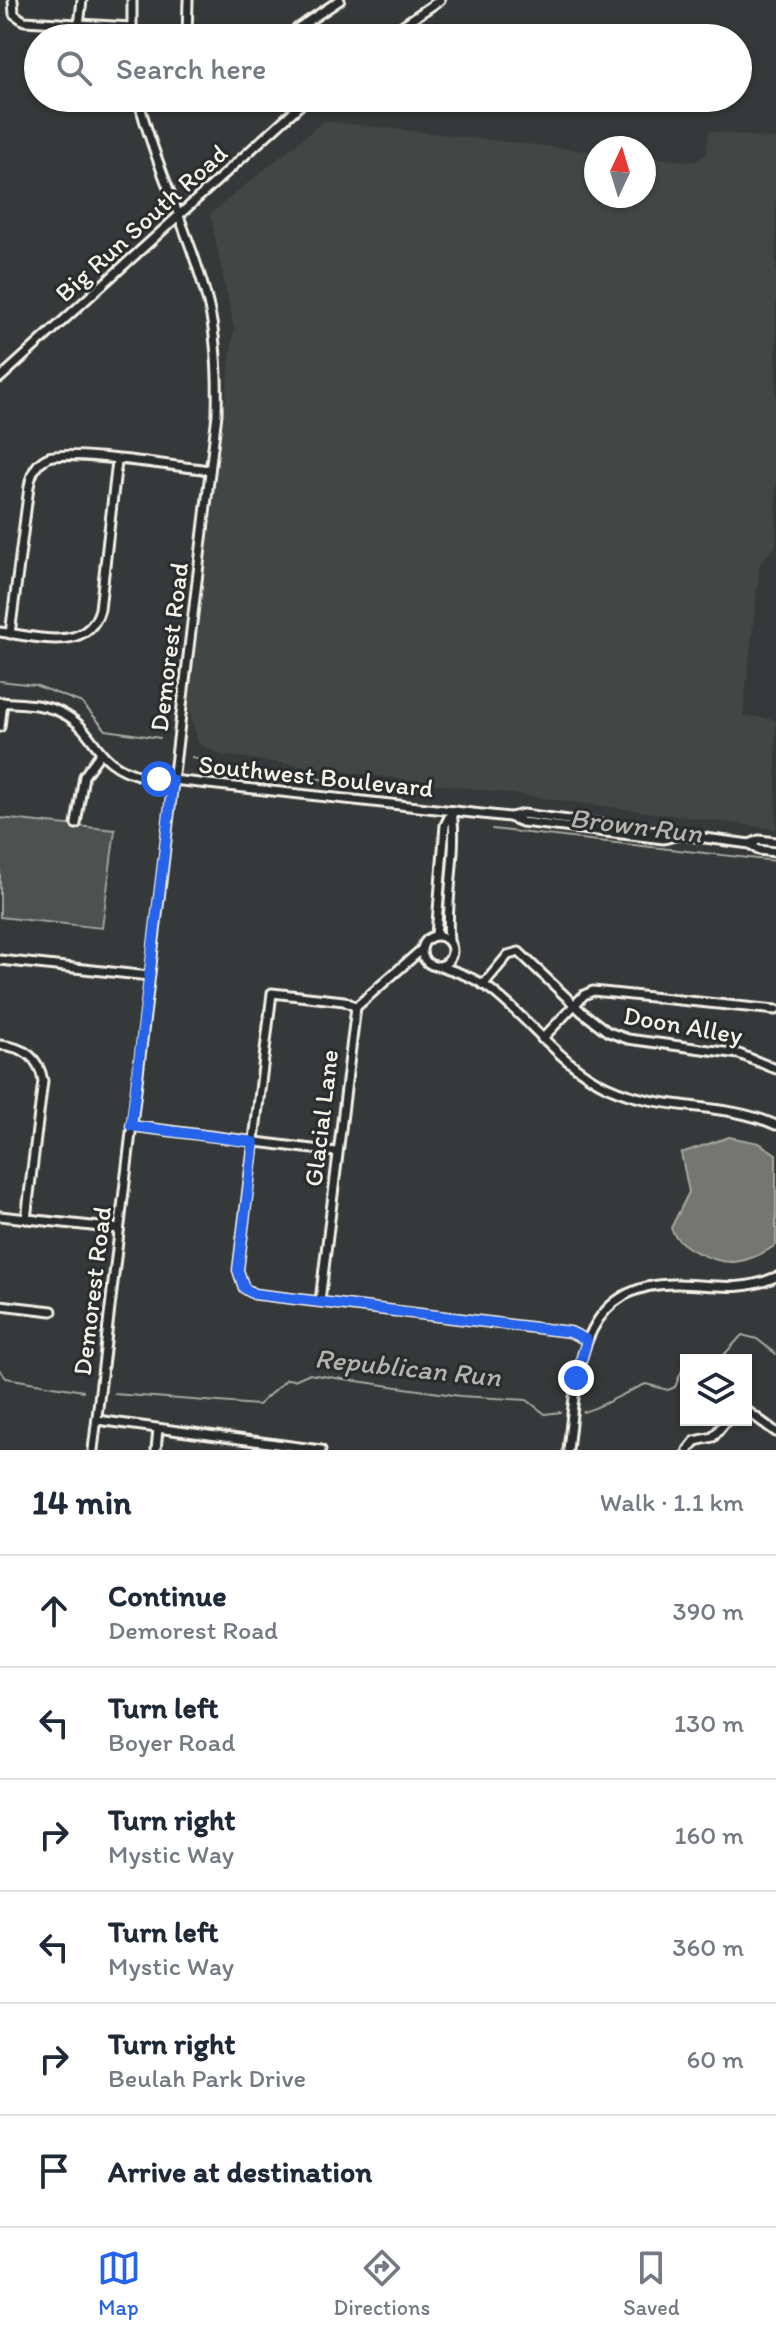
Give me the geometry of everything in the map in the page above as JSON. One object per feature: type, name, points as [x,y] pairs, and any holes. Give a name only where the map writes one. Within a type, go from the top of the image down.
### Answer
[{"type":"street","points":[[13,0],[14,14],[24,21],[57,24]]},
{"type":"street","points":[[79,24],[82,0]]},
{"type":"street","points":[[132,0],[132,24]]},
{"type":"street","points":[[187,24],[188,0]]},
{"type":"street","points":[[405,24],[440,0]]},
{"type":"street","points":[[303,24],[337,1]]},
{"type":"street","name":"Demorest Road","points":[[93,1450],[217,414],[215,339],[208,302],[149,142],[142,112]]},
{"type":"street","name":"Big Run South Road","points":[[0,378],[293,112]]},
{"type":"street","points":[[10,634],[29,487],[33,472],[43,460],[56,455],[210,470]]},
{"type":"street","points":[[0,632],[61,639],[87,633],[100,609],[117,461]]},
{"type":"street","points":[[0,727],[2,702]]},
{"type":"street","name":"Southwest Boulevard","points":[[2,702],[61,712],[85,731],[100,754],[127,772],[173,780],[452,811],[509,817],[523,814],[666,830],[678,835],[750,844],[776,842]]},
{"type":"street","points":[[76,824],[84,776],[100,754]]},
{"type":"street","points":[[436,935],[445,825],[452,811]]},
{"type":"street","points":[[452,811],[454,825],[447,911],[451,956],[461,973]]},
{"type":"street","name":"Southwest Boulevard","points":[[750,844],[758,850],[776,852]]},
{"type":"street","points":[[449,941],[436,935],[426,939],[421,950],[407,964],[356,1007],[344,1001],[272,993],[238,1279],[254,1294],[570,1332],[587,1340]]},
{"type":"street","points":[[421,950],[426,962]]},
{"type":"street","name":"Doon Alley","points":[[483,985],[508,955],[519,952],[608,1032],[628,1039],[739,1054],[776,1069]]},
{"type":"street","points":[[440,966],[451,956]]},
{"type":"street","points":[[0,960],[149,976]]},
{"type":"street","points":[[407,964],[426,962],[461,973],[483,985],[584,1074],[635,1098],[744,1114],[776,1125]]},
{"type":"street","points":[[542,1039],[584,995],[603,991],[776,1010]]},
{"type":"street","name":"Glacial Lane","points":[[320,1301],[356,1007]]},
{"type":"street","points":[[0,1045],[25,1051],[36,1061],[43,1081],[26,1219]]},
{"type":"street","points":[[131,1126],[336,1152]]},
{"type":"street","points":[[0,1216],[119,1229]]},
{"type":"street","points":[[568,1450],[576,1378],[587,1340],[605,1310],[636,1290],[670,1284],[746,1288],[776,1277]]},
{"type":"street","points":[[0,1305],[52,1311]]},
{"type":"street","points":[[752,1414],[776,1432]]},
{"type":"street","points":[[97,1420],[321,1450]]},
{"type":"street","points":[[688,1450],[695,1441],[707,1444],[722,1426]]},
{"type":"street","points":[[156,1450],[158,1429]]},
{"type":"shaded area","points":[[324,121],[584,151],[584,208],[656,208],[656,158],[694,162],[706,155],[709,131],[776,139],[776,546],[760,563],[743,715],[776,720],[776,829],[220,755],[198,743],[189,707],[234,328],[210,214]]},
{"type":"shaded area","points":[[0,818],[115,830],[102,928],[0,917]]},
{"type":"shaded area","points":[[729,1137],[759,1143],[776,1154],[776,1245],[757,1256],[735,1262],[698,1253],[681,1242],[671,1228],[689,1192],[681,1153]]},
{"type":"waterway","name":"Brown Run","points":[[0,681],[35,685],[82,703],[106,730],[160,738]]},
{"type":"waterway","name":"Brown Run","points":[[192,757],[223,770],[433,790]]},
{"type":"waterway","name":"Brown Run","points":[[492,829],[776,861]]},
{"type":"waterway","name":"Republican Run","points":[[583,1412],[646,1384],[668,1390],[675,1387],[687,1358],[723,1356],[742,1335],[757,1339],[776,1354]]},
{"type":"waterway","name":"Republican Run","points":[[0,1370],[6,1378],[83,1391]]},
{"type":"waterway","name":"Republican Run","points":[[114,1394],[258,1405],[287,1379],[294,1380],[308,1374],[460,1396],[527,1400],[545,1414],[561,1412]]},
{"type":"route","points":[[159,779],[173,780],[131,1126],[254,1142],[238,1270],[238,1279],[244,1288],[254,1294],[570,1332],[587,1340],[576,1378]]}]
